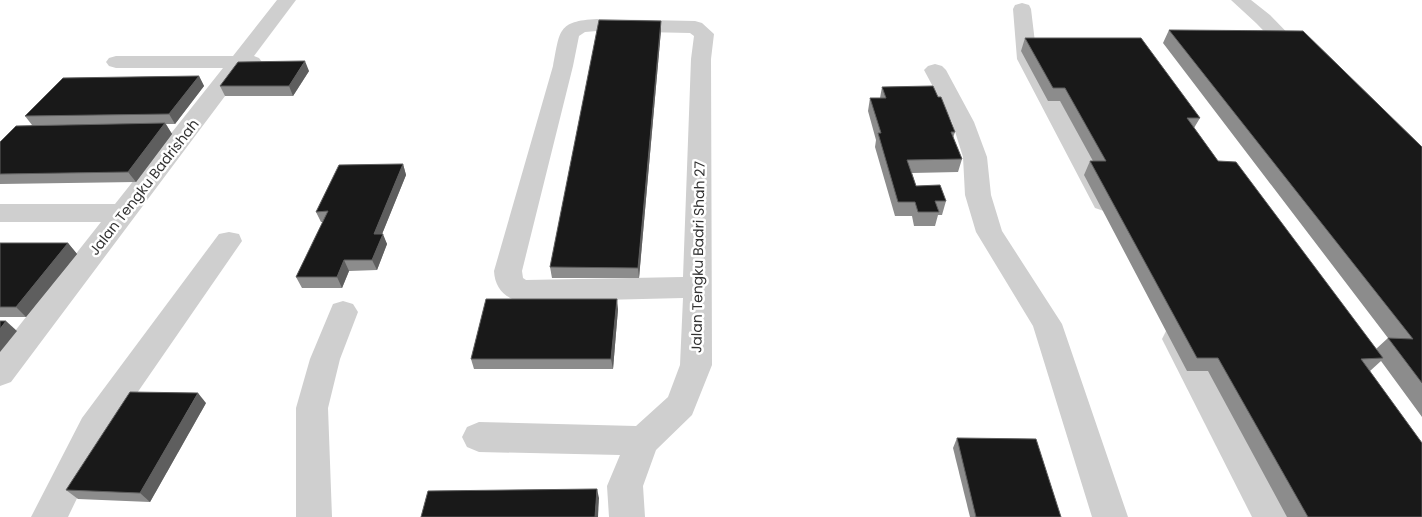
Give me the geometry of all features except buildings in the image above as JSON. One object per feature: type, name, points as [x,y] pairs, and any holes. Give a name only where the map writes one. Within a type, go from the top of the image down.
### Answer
[{"type":"street","name":"Jalan Tengku Badrishah","points":[[0,373],[288,0]]},
{"type":"street","points":[[1240,0],[1263,19],[1315,73]]},
{"type":"street","points":[[1022,9],[1027,59],[1117,227]]},
{"type":"street","name":"Jalan Tengku Badri Shah 27","points":[[627,517],[625,486],[643,441],[681,405],[696,365],[701,59],[704,34],[695,27],[598,24],[580,26],[569,34],[563,66],[508,271],[509,282],[520,291],[697,288]]},
{"type":"street","points":[[116,62],[275,63]]},
{"type":"street","points":[[935,70],[966,131],[975,157],[978,195],[989,232],[1046,324],[1110,517]]},
{"type":"street","points":[[158,131],[186,131]]},
{"type":"street","points":[[0,213],[123,213]]},
{"type":"street","points":[[49,517],[94,428],[229,241]]},
{"type":"street","points":[[314,517],[312,408],[325,359],[343,312]]},
{"type":"street","points":[[1164,315],[1270,517]]},
{"type":"street","points":[[0,326],[36,326]]},
{"type":"street","points":[[480,437],[643,441]]}]
